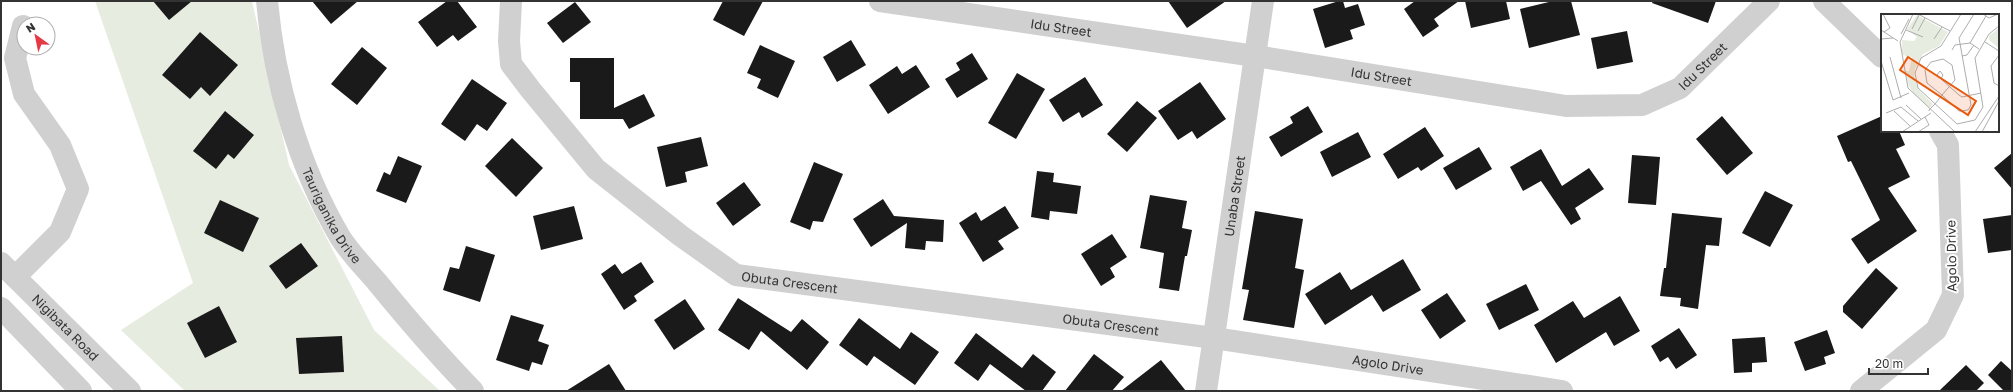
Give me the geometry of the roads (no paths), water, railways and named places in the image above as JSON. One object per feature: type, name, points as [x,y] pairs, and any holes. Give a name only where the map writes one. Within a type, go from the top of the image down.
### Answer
[{"type":"street","name":"Tauriganika Drive","points":[[267,1],[285,102],[306,168],[341,238],[432,349],[473,391]]},
{"type":"street","name":"Obuta Crescent","points":[[511,1],[508,41],[511,64],[530,89],[596,169],[681,236],[736,276],[1214,338]]},
{"type":"street","name":"Idu Street","points":[[880,1],[959,7],[1566,106],[1642,105],[1680,88],[1769,1]]},
{"type":"street","name":"Unaba Street","points":[[1206,391],[1263,1]]},
{"type":"street","points":[[1824,1],[1881,56]]},
{"type":"street","points":[[8,270],[60,232],[78,189],[60,145],[24,94],[15,58],[16,54]]},
{"type":"street","name":"Agolo Drive","points":[[1861,391],[1936,330],[1953,296],[1948,146],[1941,132]]},
{"type":"street","name":"Nigibata Road","points":[[8,270],[130,391]]},
{"type":"street","points":[[1,308],[81,391]]},
{"type":"street","name":"Agolo Drive","points":[[1214,338],[1562,391]]}]
